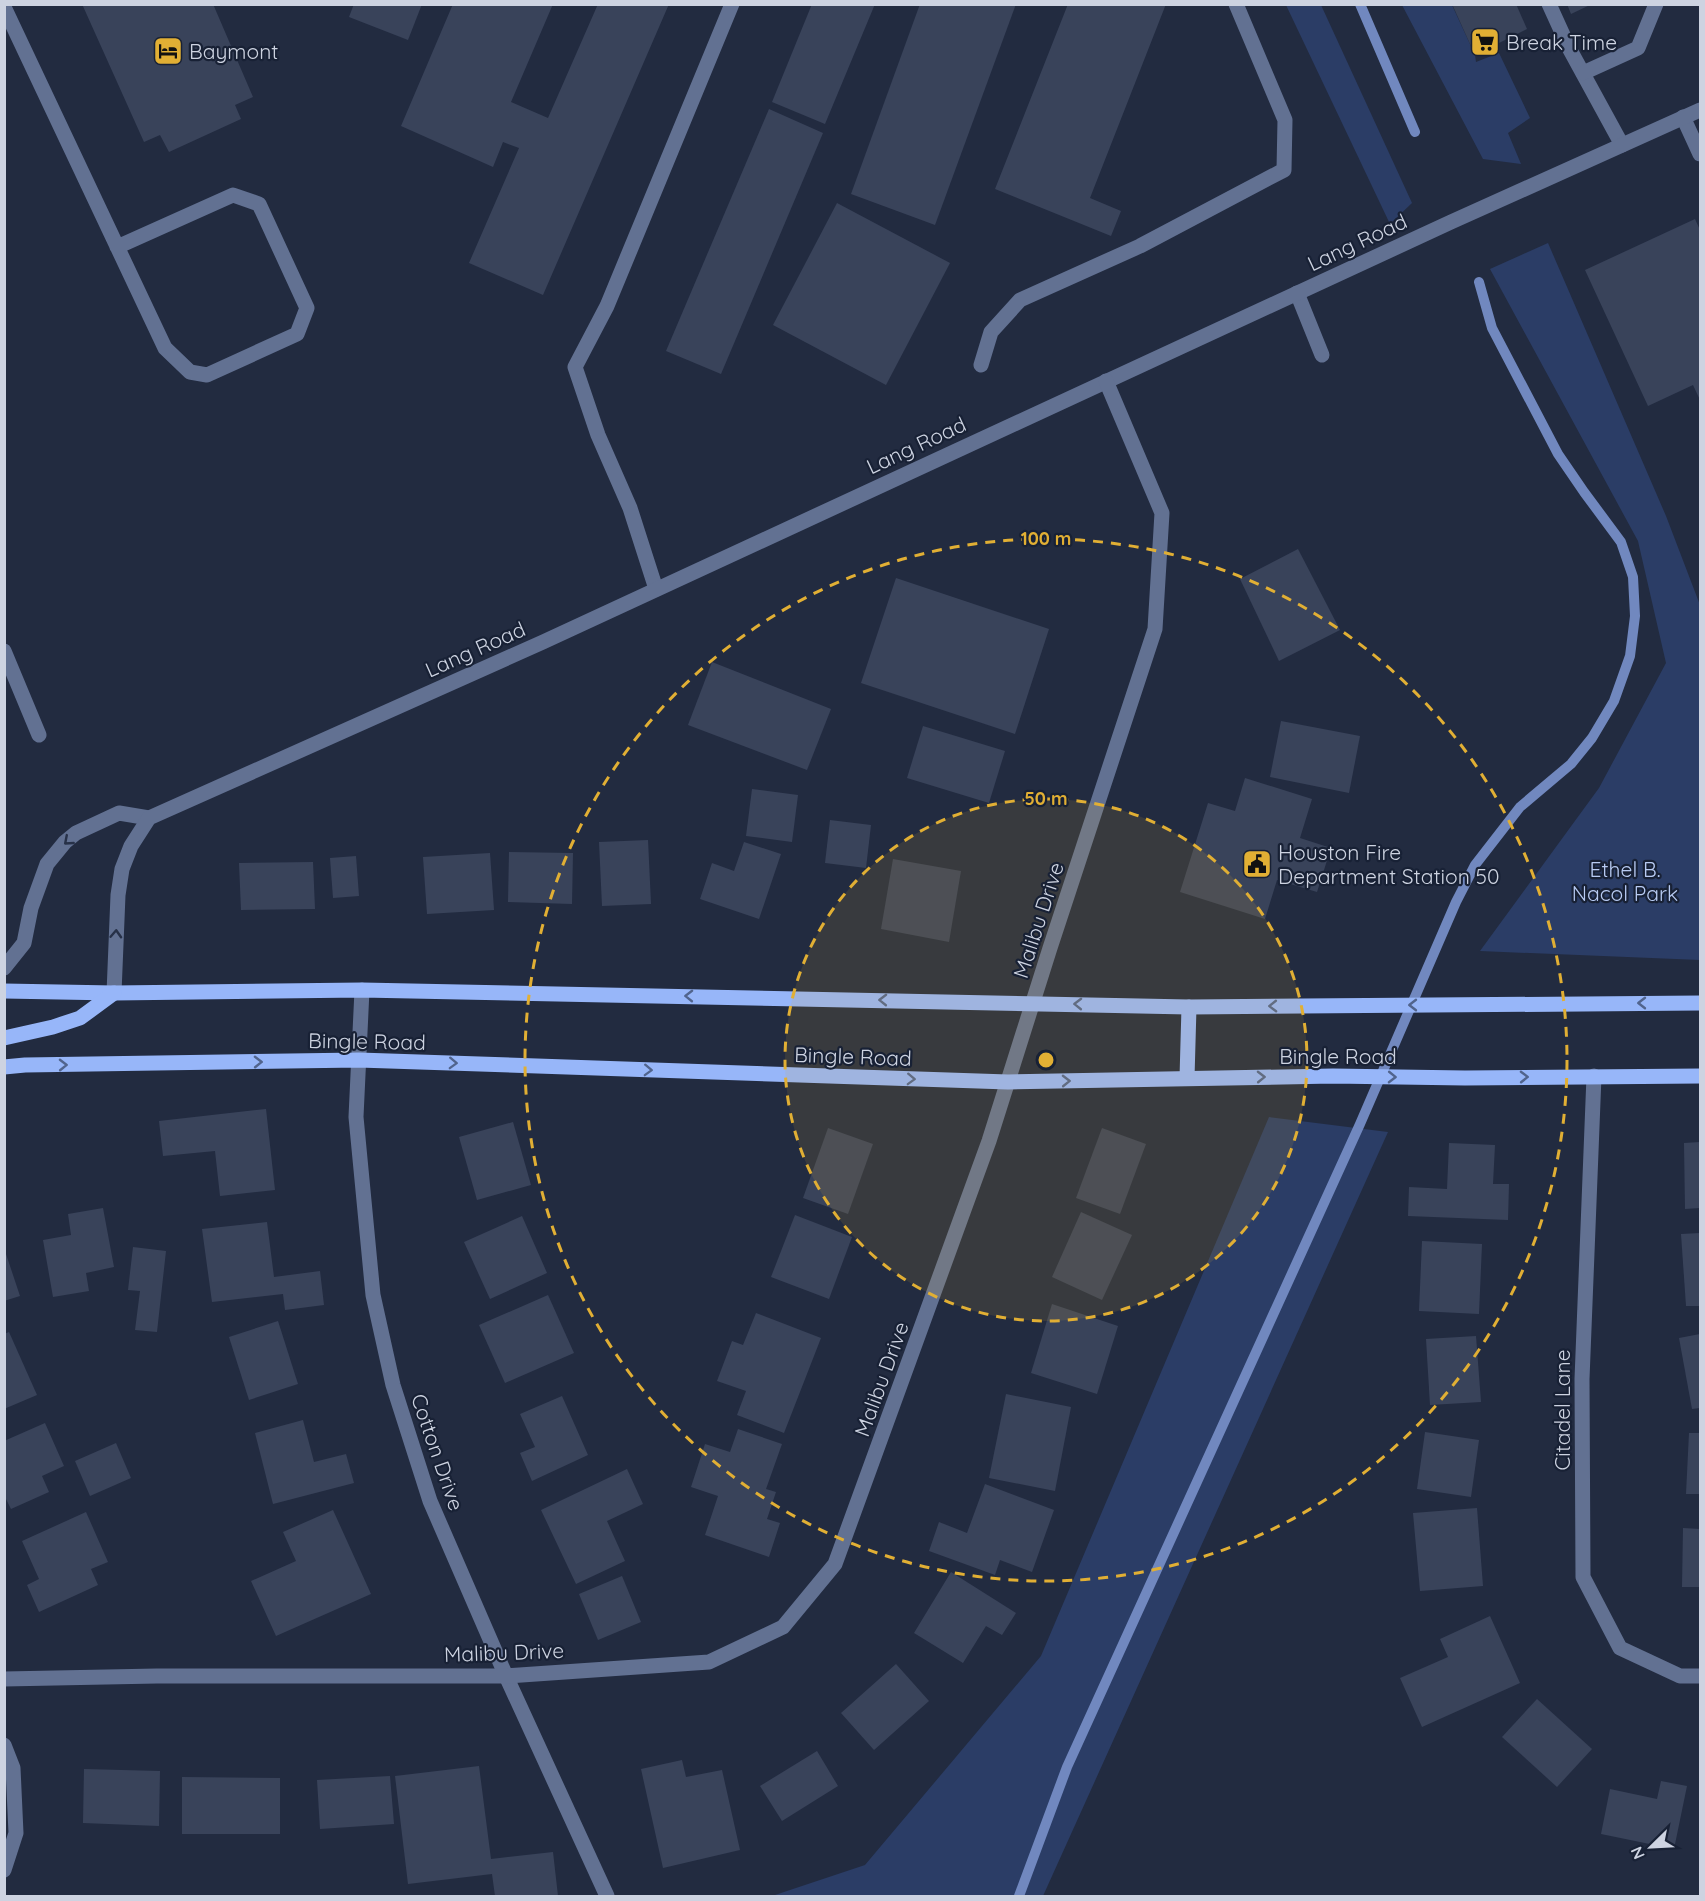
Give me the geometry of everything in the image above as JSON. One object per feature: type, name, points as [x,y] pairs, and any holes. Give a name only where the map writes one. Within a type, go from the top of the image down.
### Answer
[{"type":"main road","points":[[4,991],[114,993],[362,990],[1189,1007],[1701,1003]]},
{"type":"main road","points":[[4,1038],[53,1027],[80,1018],[114,993]]},
{"type":"main road","points":[[1187,1078],[1189,1007]]},
{"type":"main road","name":"Bingle Road","points":[[4,1068],[36,1065],[359,1060],[1008,1082],[1333,1076],[1466,1078],[1701,1076]]},
{"type":"street","points":[[656,589],[630,508],[598,435],[575,367],[607,306],[732,4]]},
{"type":"street","points":[[981,365],[991,332],[1020,300],[1140,246],[1284,170],[1285,120],[1236,4]]},
{"type":"street","points":[[1549,4],[1583,73],[1623,145]]},
{"type":"street","points":[[1583,73],[1638,48],[1656,4]]},
{"type":"street","points":[[4,8],[117,247],[165,348],[190,372],[207,375],[297,334],[307,308],[259,204],[233,195],[117,247]]},
{"type":"street","name":"Lang Road","points":[[148,818],[656,589],[1297,293],[1701,110]]},
{"type":"street","points":[[1683,117],[1701,154]]},
{"type":"street","points":[[1297,293],[1322,355]]},
{"type":"street","name":"Malibu Drive","points":[[4,1679],[157,1676],[506,1676],[709,1662],[783,1627],[836,1564],[989,1141],[1155,629],[1162,513],[1107,381]]},
{"type":"street","points":[[4,651],[39,735]]},
{"type":"street","points":[[4,968],[24,943],[31,908],[47,864],[65,842],[76,833],[119,813],[148,818],[131,846],[122,869],[118,895],[114,993]]},
{"type":"street","name":"Cotton Drive","points":[[362,990],[356,1117],[373,1294],[393,1385],[430,1501],[506,1676],[607,1896]]},
{"type":"street","name":"Citadel Lane","points":[[1594,1076],[1582,1379],[1583,1577],[1620,1648],[1680,1676],[1701,1676]]},
{"type":"street","points":[[4,1745],[13,1768],[16,1833],[4,1870]]},
{"type":"green space","points":[[1286,5],[1321,5],[1412,203],[1390,224]]},
{"type":"green space","points":[[1402,5],[1452,5],[1476,62],[1499,53],[1530,118],[1508,133],[1521,164],[1483,159]]},
{"type":"green space","name":"Ethel B. Nacol Park","points":[[1548,243],[1666,516],[1700,605],[1700,960],[1480,951],[1599,788],[1666,663],[1638,541],[1490,269]]},
{"type":"green space","points":[[1269,1117],[1388,1132],[1043,1896],[772,1896],[865,1865],[1041,1656]]},
{"type":"building","name":"Baymont","points":[[82,4],[213,4],[253,97],[235,105],[241,119],[169,152],[160,135],[144,142]]},
{"type":"building","points":[[354,4],[422,4],[408,40],[349,17]]},
{"type":"building","points":[[453,4],[553,4],[511,102],[548,118],[598,4],[669,4],[543,295],[469,263],[519,148],[503,142],[493,167],[401,126]]},
{"type":"building","points":[[812,4],[875,4],[825,124],[772,102]]},
{"type":"building","points":[[920,4],[1016,4],[935,225],[851,194]]},
{"type":"building","points":[[1068,4],[1166,4],[1090,198],[1121,211],[1111,236],[995,189]]},
{"type":"building","name":"Break Time","points":[[1452,4],[1516,4],[1527,29],[1475,55]]},
{"type":"building","points":[[1567,4],[1592,4],[1571,14]]},
{"type":"building","points":[[769,109],[823,133],[721,374],[666,351]]},
{"type":"building","points":[[837,203],[950,263],[886,385],[773,325]]},
{"type":"building","points":[[1695,219],[1700,230],[1700,400],[1693,385],[1648,406],[1585,270]]},
{"type":"building","points":[[1298,549],[1340,630],[1279,661],[1240,579]]},
{"type":"building","points":[[896,578],[1049,629],[1015,734],[861,683]]},
{"type":"building","points":[[712,662],[831,709],[807,770],[688,725]]},
{"type":"building","points":[[1281,721],[1360,736],[1349,793],[1270,777]]},
{"type":"building","points":[[923,726],[1005,751],[989,803],[907,778]]},
{"type":"building","name":"Houston Fire Department Station 50","points":[[1245,778],[1312,799],[1300,838],[1331,848],[1317,892],[1277,880],[1265,919],[1180,892],[1208,803],[1235,811]]},
{"type":"building","points":[[752,789],[798,795],[792,842],[746,836]]},
{"type":"building","points":[[830,820],[871,825],[866,868],[825,863]]},
{"type":"building","points":[[648,840],[651,904],[602,906],[599,842]]},
{"type":"building","points":[[744,842],[781,854],[759,919],[700,899],[712,863],[734,871]]},
{"type":"building","points":[[509,852],[573,853],[572,904],[508,902]]},
{"type":"building","points":[[490,853],[494,910],[427,914],[423,857]]},
{"type":"building","points":[[356,856],[359,896],[333,898],[330,858]]},
{"type":"building","points":[[893,859],[961,871],[949,942],[881,929]]},
{"type":"building","points":[[313,862],[315,909],[241,910],[239,863]]},
{"type":"building","points":[[266,1109],[275,1190],[220,1196],[215,1151],[163,1156],[159,1121]]},
{"type":"building","points":[[513,1122],[531,1185],[477,1200],[459,1137]]},
{"type":"building","points":[[828,1128],[873,1144],[848,1214],[803,1198]]},
{"type":"building","points":[[1102,1128],[1146,1144],[1120,1214],[1076,1198]]},
{"type":"building","points":[[1700,1142],[1700,1208],[1685,1209],[1684,1143]]},
{"type":"building","points":[[1449,1143],[1495,1145],[1493,1184],[1509,1184],[1508,1220],[1408,1216],[1409,1187],[1447,1189]]},
{"type":"building","points":[[103,1208],[114,1267],[86,1273],[89,1291],[53,1297],[43,1240],[71,1235],[68,1214]]},
{"type":"building","points":[[1081,1212],[1132,1235],[1102,1300],[1052,1277]]},
{"type":"building","points":[[795,1215],[852,1237],[829,1299],[771,1277]]},
{"type":"building","points":[[522,1216],[547,1273],[490,1299],[464,1242]]},
{"type":"building","points":[[267,1222],[274,1277],[320,1271],[324,1305],[285,1310],[283,1294],[212,1302],[202,1229]]},
{"type":"building","points":[[1700,1233],[1700,1306],[1686,1306],[1681,1234]]},
{"type":"building","points":[[1422,1241],[1482,1244],[1479,1314],[1419,1311]]},
{"type":"building","points":[[133,1247],[166,1251],[157,1332],[135,1330],[140,1291],[128,1290]]},
{"type":"building","points":[[4,1248],[20,1296],[4,1301]]},
{"type":"building","points":[[548,1295],[574,1353],[505,1383],[479,1325]]},
{"type":"building","points":[[1052,1304],[1118,1326],[1097,1394],[1031,1373]]},
{"type":"building","points":[[756,1313],[821,1338],[784,1433],[737,1415],[746,1391],[717,1381],[732,1341],[743,1345]]},
{"type":"building","points":[[278,1321],[298,1384],[249,1400],[229,1337]]},
{"type":"building","points":[[9,1332],[37,1395],[4,1409],[4,1334]]},
{"type":"building","points":[[1700,1334],[1700,1408],[1692,1409],[1679,1338]]},
{"type":"building","points":[[1476,1336],[1481,1402],[1430,1405],[1426,1339]]},
{"type":"building","points":[[1006,1394],[1071,1407],[1055,1491],[989,1478]]},
{"type":"building","points":[[562,1396],[588,1455],[532,1481],[520,1453],[535,1447],[520,1414]]},
{"type":"building","points":[[303,1420],[314,1462],[346,1454],[354,1483],[273,1504],[255,1433]]},
{"type":"building","points":[[45,1423],[64,1466],[42,1476],[49,1492],[11,1509],[4,1495],[4,1441]]},
{"type":"building","points":[[738,1429],[782,1444],[766,1489],[776,1492],[767,1519],[780,1523],[769,1557],[705,1535],[718,1496],[691,1487],[705,1444],[730,1452]]},
{"type":"building","points":[[1425,1432],[1479,1440],[1471,1497],[1417,1489]]},
{"type":"building","points":[[1689,1433],[1700,1433],[1700,1494],[1686,1494]]},
{"type":"building","points":[[116,1443],[131,1478],[90,1496],[75,1461]]},
{"type":"building","points":[[627,1469],[643,1504],[607,1521],[625,1561],[576,1584],[541,1510]]},
{"type":"building","points":[[985,1484],[1054,1510],[1032,1572],[1000,1560],[995,1575],[929,1551],[939,1522],[967,1533]]},
{"type":"building","points":[[1477,1508],[1483,1586],[1420,1591],[1413,1513]]},
{"type":"building","points":[[333,1510],[371,1594],[276,1636],[251,1581],[296,1561],[283,1532]]},
{"type":"building","points":[[86,1512],[108,1562],[91,1569],[98,1585],[39,1612],[27,1585],[39,1579],[22,1541]]},
{"type":"building","points":[[1683,1528],[1700,1529],[1700,1587],[1682,1587]]},
{"type":"building","points":[[951,1572],[1016,1613],[1002,1635],[986,1626],[963,1663],[914,1633]]},
{"type":"building","points":[[622,1576],[641,1622],[598,1640],[579,1594]]},
{"type":"building","points":[[1490,1616],[1520,1683],[1422,1727],[1400,1678],[1448,1657],[1440,1639]]},
{"type":"building","points":[[896,1664],[929,1701],[874,1750],[841,1713]]},
{"type":"building","points":[[1537,1699],[1592,1749],[1557,1787],[1502,1737]]},
{"type":"building","points":[[817,1751],[838,1786],[782,1821],[760,1786]]},
{"type":"building","points":[[682,1760],[686,1777],[722,1770],[740,1850],[663,1868],[641,1769]]},
{"type":"building","points":[[479,1766],[491,1859],[553,1852],[558,1896],[495,1896],[492,1874],[408,1884],[395,1776]]},
{"type":"building","points":[[84,1769],[160,1771],[159,1826],[83,1823]]},
{"type":"building","points":[[390,1776],[394,1824],[320,1829],[317,1780]]},
{"type":"building","points":[[182,1777],[280,1778],[280,1834],[182,1834]]},
{"type":"building","points":[[1661,1781],[1687,1786],[1674,1849],[1601,1834],[1610,1789],[1657,1799]]},
{"type":"waterway","points":[[1360,4],[1415,132]]},
{"type":"waterway","points":[[1019,1896],[1067,1767],[1360,1124],[1456,902],[1475,865],[1520,807],[1571,764],[1592,738],[1614,701],[1630,656],[1635,616],[1633,577],[1621,542],[1558,454],[1492,328],[1479,282]]},
{"type":"place","name":"Break Time","points":[[1485,42]]},
{"type":"place","name":"Baymont","points":[[168,51]]},
{"type":"place","name":"Houston Fire Department Station 50","points":[[1257,864]]}]
